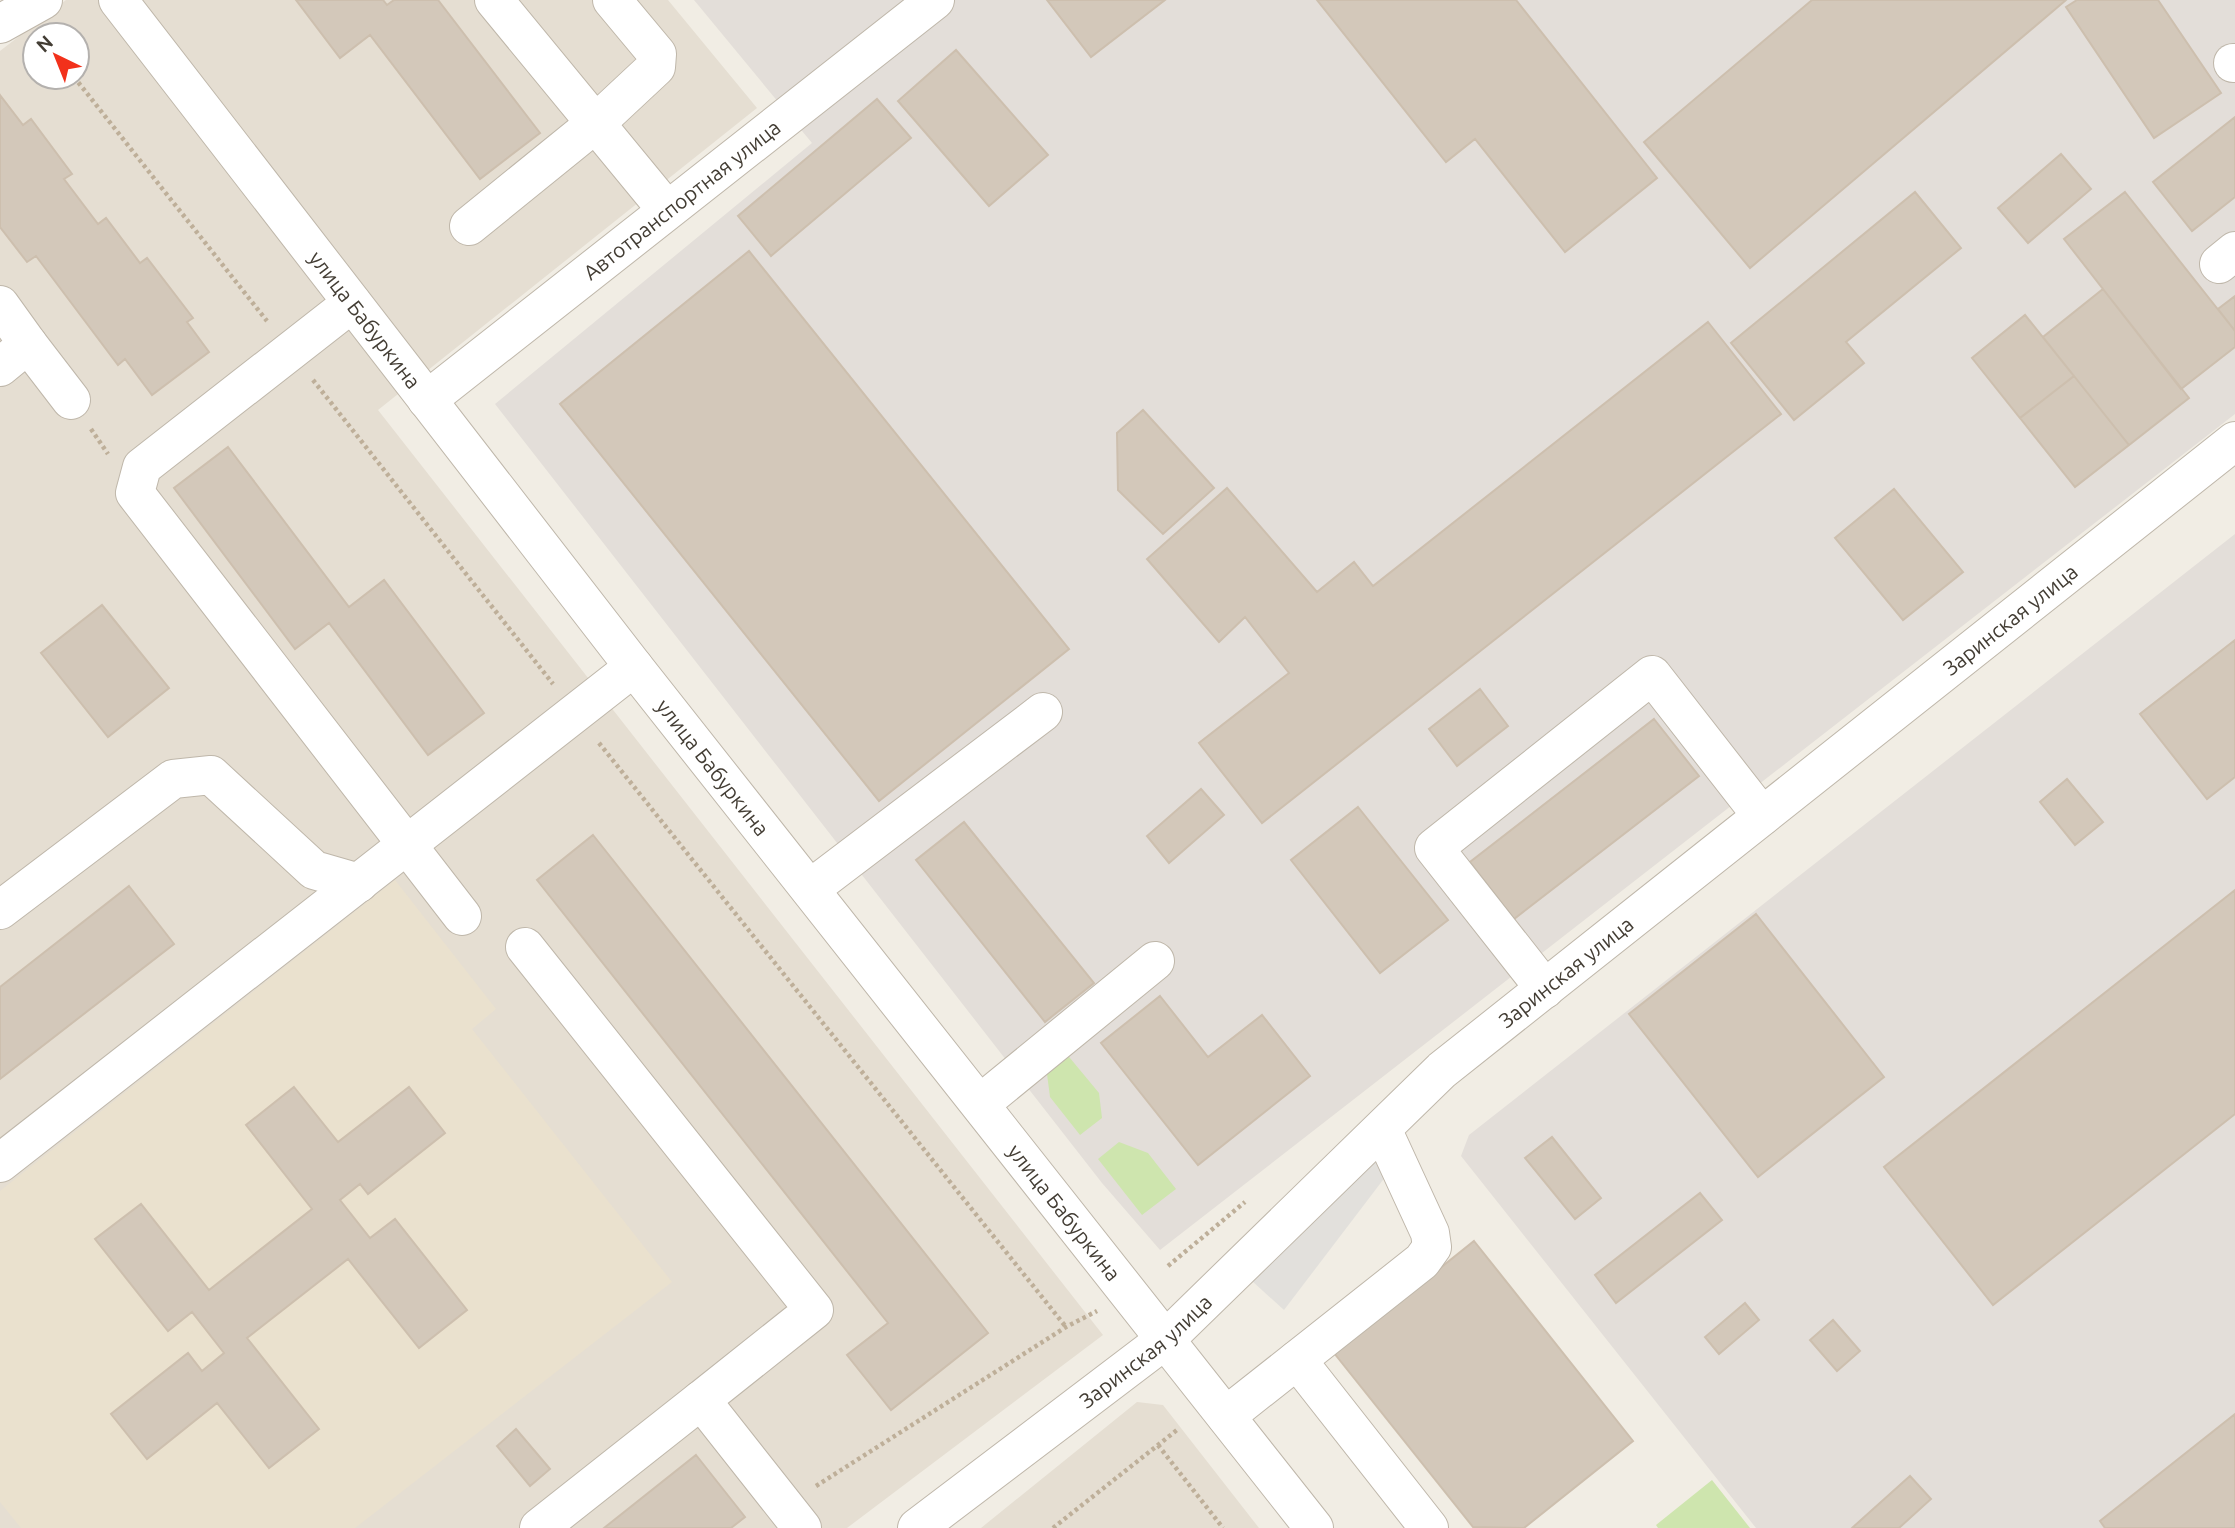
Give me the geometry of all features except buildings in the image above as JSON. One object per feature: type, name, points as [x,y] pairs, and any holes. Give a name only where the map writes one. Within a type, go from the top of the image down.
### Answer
[{"type":"street","points":[[0,24],[43,0]]},
{"type":"street","name":"улица Бабуркина","points":[[118,0],[635,667],[1314,1528]]},
{"type":"street","points":[[494,0],[666,209]]},
{"type":"street","points":[[469,226],[596,123],[656,67],[657,54],[612,0]]},
{"type":"street","name":"Автотранспортная улица","points":[[428,400],[666,209],[935,0]]},
{"type":"street","points":[[352,303],[142,467],[135,493],[462,916]]},
{"type":"street","points":[[0,306],[14,356],[71,400]]},
{"type":"street","name":"Заринская улица","points":[[917,1528],[1166,1339],[1383,1131],[1442,1070],[2235,441]]},
{"type":"street","points":[[0,1163],[635,667]]},
{"type":"street","points":[[1545,989],[1434,848],[1652,675],[1762,816]]},
{"type":"street","points":[[810,889],[1043,712]]},
{"type":"street","points":[[4,898],[173,779],[211,775],[314,870],[359,883]]},
{"type":"street","points":[[525,947],[814,1310],[539,1528]]},
{"type":"street","points":[[980,1104],[1155,961]]},
{"type":"street","points":[[1226,1416],[1422,1261],[1432,1247],[1430,1233],[1383,1131]]},
{"type":"street","points":[[1297,1360],[1429,1528]]},
{"type":"street","points":[[701,1400],[798,1522]]},
{"type":"path","points":[[71,400],[135,493]]},
{"type":"path","points":[[1168,1266],[1245,1202]]},
{"type":"path","points":[[798,1522],[812,1488],[1066,1327],[1102,1308]]},
{"type":"path","points":[[1053,1528],[1177,1430]]},
{"type":"path","points":[[1158,1445],[1223,1528]]},
{"type":"shaded area","points":[[66,0],[668,0],[757,108],[378,410],[1103,1335],[847,1528],[0,1528],[0,51],[21,35],[21,91],[91,91],[91,21],[39,21]]},
{"type":"shaded area","points":[[694,0],[2235,0],[2235,414],[1160,1250],[1102,1183],[495,404],[812,143]]},
{"type":"shaded area","points":[[2235,534],[2235,1528],[1756,1528],[1461,1156],[1469,1135]]},
{"type":"shaded area","points":[[395,880],[496,1009],[472,1029],[672,1282],[355,1528],[21,1528],[0,1502],[0,1191]]},
{"type":"shaded area","points":[[1378,1155],[1389,1172],[1284,1310],[1252,1281]]},
{"type":"shaded area","points":[[1137,1402],[1163,1405],[1259,1528],[981,1528]]},
{"type":"green space","points":[[1065,1052],[1099,1093],[1102,1118],[1080,1135],[1050,1097],[1047,1074]]},
{"type":"green space","points":[[1119,1142],[1148,1153],[1176,1189],[1142,1215],[1098,1159]]},
{"type":"green space","points":[[1712,1480],[1750,1528],[1658,1528],[1656,1525]]}]
